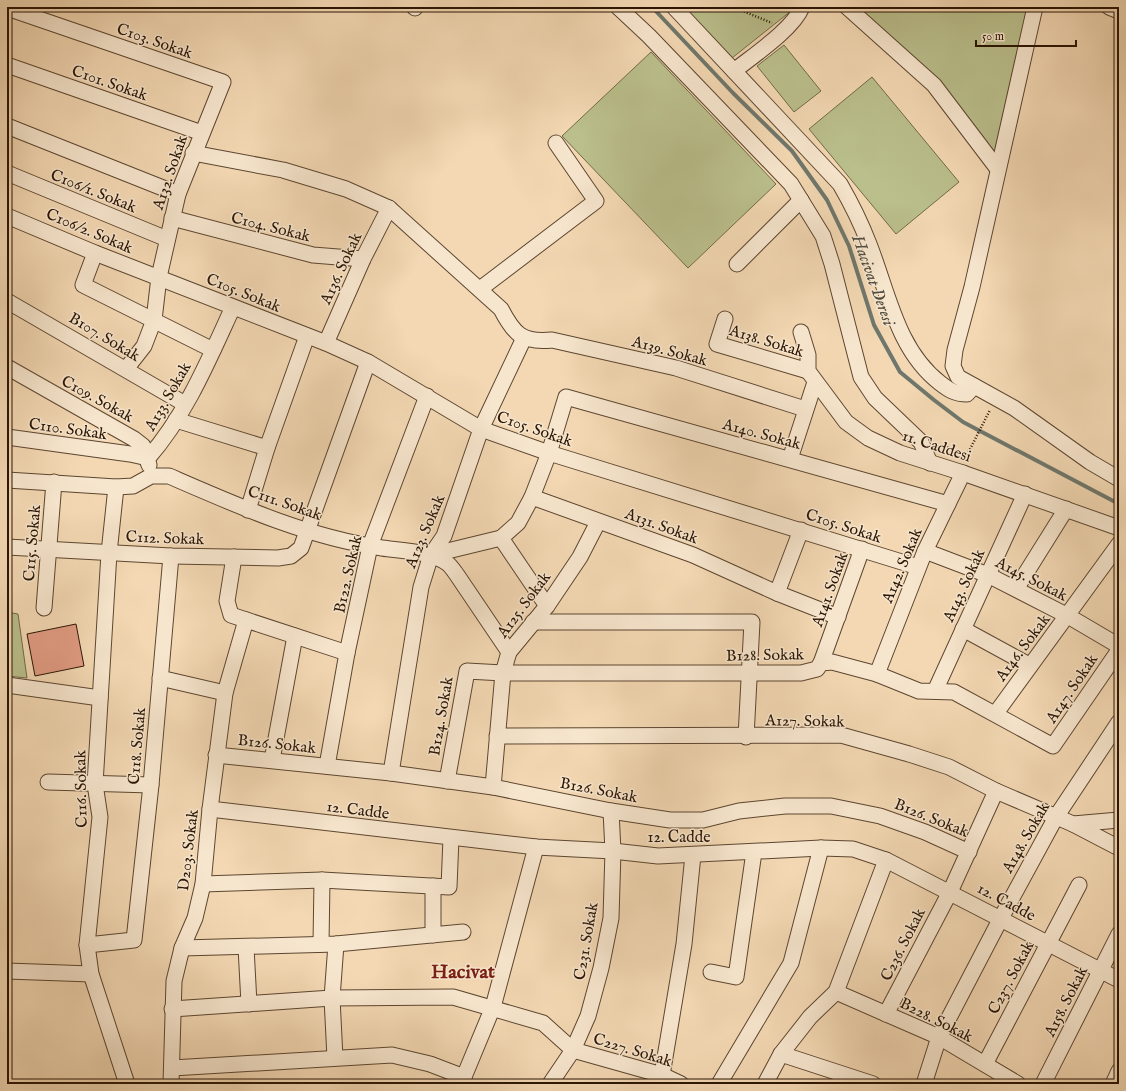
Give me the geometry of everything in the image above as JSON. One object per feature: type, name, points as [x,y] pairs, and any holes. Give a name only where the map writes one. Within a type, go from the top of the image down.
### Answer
[{"type":"street","points":[[618,7],[649,36],[785,178],[801,200],[825,243],[861,377],[875,398],[921,442],[930,463]]},
{"type":"street","points":[[674,7],[840,184],[856,212],[899,328],[914,355],[929,374],[957,394],[967,394],[974,386]]},
{"type":"street","points":[[734,71],[789,26],[799,15],[802,7]]},
{"type":"street","points":[[847,7],[934,85],[998,168]]},
{"type":"street","points":[[1035,7],[972,287],[954,350],[953,366],[958,377],[1014,408],[1090,462],[1119,478]]},
{"type":"street","points":[[1109,7],[1119,11]]},
{"type":"street","name":"C103. Sokak","points":[[7,8],[223,82]]},
{"type":"street","name":"C101. Sokak","points":[[7,65],[202,133]]},
{"type":"street","name":"A132. Sokak","points":[[159,277],[178,194],[193,153],[223,82]]},
{"type":"street","points":[[7,126],[178,194]]},
{"type":"street","points":[[480,289],[596,201],[556,143]]},
{"type":"street","points":[[193,153],[283,170],[346,189],[389,208],[501,308],[510,327],[524,338]]},
{"type":"street","name":"C106/1. Sokak","points":[[7,173],[167,239]]},
{"type":"street","points":[[737,264],[801,200]]},
{"type":"street","name":"A136. Sokak","points":[[326,343],[363,258],[389,208]]},
{"type":"street","name":"C106/2. Sokak","points":[[7,216],[159,277]]},
{"type":"street","name":"C104. Sokak","points":[[172,218],[313,255],[363,258]]},
{"type":"street","name":"A133. Sokak","points":[[95,252],[82,285],[213,350]]},
{"type":"street","points":[[126,369],[144,346],[154,320],[159,277]]},
{"type":"street","name":"C105. Sokak","points":[[159,277],[326,343],[368,362],[482,429],[549,453],[918,567]]},
{"type":"street","name":"B107. Sokak","points":[[7,301],[185,404]]},
{"type":"street","name":"A133. Sokak","points":[[148,458],[163,440],[176,420],[213,350],[233,307]]},
{"type":"street","name":"A138. Sokak","points":[[725,319],[717,344],[811,376]]},
{"type":"street","points":[[790,459],[805,409],[811,376],[808,355],[801,332]]},
{"type":"street","points":[[248,510],[267,448],[307,336]]},
{"type":"street","name":"A139. Sokak","points":[[524,338],[536,342],[552,340],[676,368],[805,409]]},
{"type":"street","name":"A123. Sokak","points":[[391,774],[421,587],[431,556],[444,536],[482,429],[524,338]]},
{"type":"street","name":"C112. Sokak","points":[[7,547],[171,556],[278,558],[291,556],[301,548],[308,531],[368,362]]},
{"type":"street","name":"C109. Sokak","points":[[7,367],[134,439],[143,446],[148,458],[151,476]]},
{"type":"street","name":"11. Caddesi","points":[[811,376],[846,422],[868,438],[900,453],[1066,508],[1119,528]]},
{"type":"street","name":"B122. Sokak","points":[[327,766],[347,653],[370,546],[427,396]]},
{"type":"street","name":"A140. Sokak","points":[[549,453],[566,397],[948,504]]},
{"type":"street","points":[[176,420],[267,448]]},
{"type":"street","name":"C110. Sokak","points":[[7,437],[130,454],[148,458]]},
{"type":"street","points":[[431,556],[501,538],[518,523],[532,497],[549,453]]},
{"type":"street","name":"A142. Sokak","points":[[877,674],[925,550],[963,473]]},
{"type":"street","points":[[7,480],[116,487],[133,486],[151,476]]},
{"type":"street","name":"C111. Sokak","points":[[151,476],[169,476],[248,510],[308,531],[370,546],[431,556],[447,563],[457,574],[509,652]]},
{"type":"street","name":"C115. Sokak","points":[[44,608],[47,550],[54,482]]},
{"type":"street","name":"C116. Sokak","points":[[116,487],[109,553],[95,784],[100,817],[87,945],[91,974],[127,1084]]},
{"type":"street","name":"A143. Sokak","points":[[935,691],[1024,494]]},
{"type":"street","name":"A131. Sokak","points":[[532,497],[693,555],[777,594],[838,617]]},
{"type":"street","points":[[1016,589],[1066,508]]},
{"type":"street","name":"A125. Sokak","points":[[493,787],[503,673],[509,652],[547,606],[580,557],[598,522]]},
{"type":"street","points":[[777,594],[801,530]]},
{"type":"street","points":[[501,538],[547,606]]},
{"type":"street","name":"A146. Sokak","points":[[996,713],[1119,544]]},
{"type":"street","name":"A141. Sokak","points":[[822,663],[862,549]]},
{"type":"street","name":"A145. Sokak","points":[[925,550],[988,575],[1068,616],[1119,646]]},
{"type":"street","name":"C118. Sokak","points":[[87,945],[134,940],[151,785],[171,556]]},
{"type":"street","points":[[234,557],[227,601],[231,615],[347,653]]},
{"type":"street","name":"D203. Sokak","points":[[171,1084],[174,981],[182,948],[195,918],[203,884],[216,755],[225,693],[246,620]]},
{"type":"street","points":[[533,622],[752,622],[748,673],[746,737]]},
{"type":"street","points":[[963,629],[1030,665]]},
{"type":"street","points":[[272,760],[295,636]]},
{"type":"street","name":"A147. Sokak","points":[[1053,746],[1119,650]]},
{"type":"street","name":"B128. Sokak","points":[[503,673],[809,672],[817,669],[822,663],[832,662],[877,674],[919,691],[954,692],[996,713],[1053,746]]},
{"type":"street","name":"B124. Sokak","points":[[447,781],[467,671],[503,673]]},
{"type":"street","points":[[160,678],[225,693]]},
{"type":"street","points":[[7,685],[100,698]]},
{"type":"street","name":"A148. Sokak","points":[[924,1084],[939,1037],[1001,918],[1056,817],[1119,722]]},
{"type":"street","name":"A127. Sokak","points":[[498,736],[746,737],[841,735],[949,767],[996,790],[1073,824],[1119,820]]},
{"type":"street","name":"B126. Sokak","points":[[216,755],[327,766],[493,787],[611,811],[670,820],[703,820],[738,811],[785,806],[831,806],[880,816],[924,832],[969,852]]},
{"type":"street","points":[[48,782],[151,785]]},
{"type":"street","name":"C236. Sokak","points":[[886,1014],[950,892],[996,790]]},
{"type":"street","name":"12. Cadde","points":[[210,809],[536,847],[613,851],[658,856],[821,848],[852,849],[886,860],[1119,980]]},
{"type":"street","name":"C231. Sokak","points":[[550,1084],[573,1050],[588,1016],[601,968],[611,918],[613,851],[611,811]]},
{"type":"street","points":[[1073,824],[1119,848]]},
{"type":"street","points":[[203,884],[322,880],[449,887],[451,838]]},
{"type":"street","points":[[172,1068],[392,1055],[430,1064],[463,1081],[493,1007],[536,847]]},
{"type":"street","points":[[719,1084],[791,963],[821,848]]},
{"type":"street","points":[[711,972],[736,977],[754,852]]},
{"type":"street","points":[[662,1075],[684,944],[693,855]]},
{"type":"street","points":[[766,1084],[781,1054],[810,1018],[836,992],[886,860]]},
{"type":"street","points":[[321,944],[322,880]]},
{"type":"street","name":"C237. Sokak","points":[[985,1064],[1079,885]]},
{"type":"street","points":[[432,886],[433,935]]},
{"type":"street","points":[[182,948],[336,944],[463,932]]},
{"type":"street","name":"A158. Sokak","points":[[1043,1084],[1119,934]]},
{"type":"street","points":[[334,1058],[332,998],[336,944]]},
{"type":"street","points":[[246,947],[249,1004]]},
{"type":"street","points":[[7,971],[91,974]]},
{"type":"street","name":"B228. Sokak","points":[[836,992],[939,1037],[1018,1084]]},
{"type":"street","points":[[172,1010],[332,998],[453,997],[493,1007],[543,1023],[573,1050]]},
{"type":"street","name":"C227. Sokak","points":[[573,1050],[662,1075],[681,1084]]},
{"type":"street","points":[[781,1054],[872,1084]]},
{"type":"street","points":[[1113,1084],[1119,1071]]},
{"type":"path","points":[[733,7],[774,24]]},
{"type":"path","points":[[966,456],[991,407]]},
{"type":"green space","points":[[684,7],[796,7],[732,58]]},
{"type":"green space","points":[[851,7],[1029,7],[996,156]]},
{"type":"green space","points":[[784,45],[821,91],[794,112],[757,66]]},
{"type":"green space","points":[[651,52],[776,184],[688,268],[562,136]]},
{"type":"green space","points":[[872,77],[959,182],[896,234],[809,129]]},
{"type":"green space","points":[[7,612],[18,614],[27,678],[7,676]]},
{"type":"building","points":[[76,624],[84,666],[35,676],[27,634]]},
{"type":"waterway","name":"Hacivat Deresi","points":[[652,7],[733,93],[792,151],[827,200],[849,246],[874,325],[900,372],[963,422],[1119,504]]},
{"type":"district","name":"Hacivat","points":[[463,971]]}]
